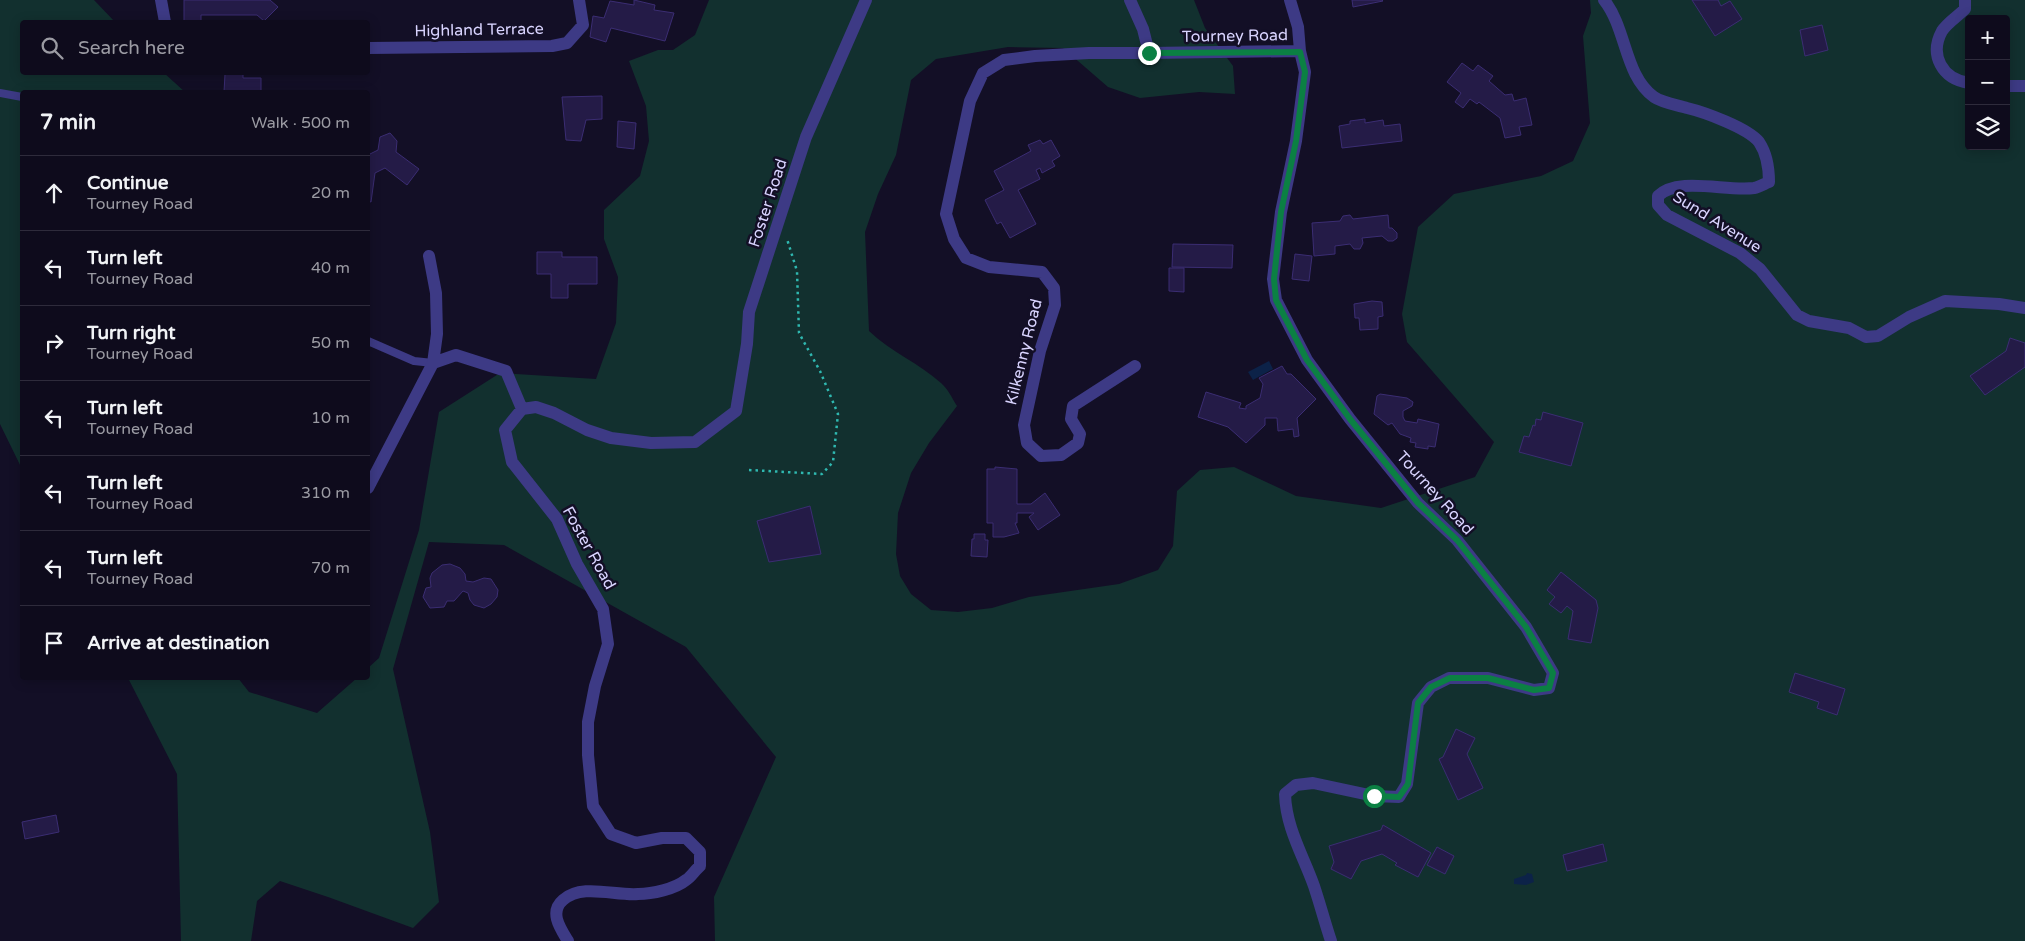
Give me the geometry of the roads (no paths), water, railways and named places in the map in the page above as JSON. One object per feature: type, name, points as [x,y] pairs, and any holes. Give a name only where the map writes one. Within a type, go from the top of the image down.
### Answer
[{"type":"street","points":[[161,0],[166,20]]},
{"type":"street","name":"Highland Terrace","points":[[370,48],[552,46],[567,43],[583,25],[579,0]]},
{"type":"street","name":"Foster Road","points":[[568,941],[558,923],[556,911],[559,903],[570,893],[588,891],[640,894],[672,887],[686,880],[700,866],[700,852],[686,838],[662,838],[636,843],[611,834],[593,806],[588,755],[588,722],[595,686],[608,644],[603,608],[577,564],[557,519],[512,462],[505,430],[522,409],[536,407],[554,413],[587,430],[611,438],[651,443],[696,442],[736,411],[747,344],[750,312],[806,137],[866,0]]},
{"type":"street","points":[[1130,0],[1143,30],[1149,53]]},
{"type":"street","points":[[1290,0],[1298,27],[1300,52]]},
{"type":"street","name":"Sund Avenue","points":[[1604,0],[1641,86],[1656,99],[1702,112],[1746,133],[1758,142],[1769,165],[1769,182],[1755,188],[1680,186],[1665,189],[1658,196],[1658,205],[1667,215],[1747,258],[1760,269],[1797,315],[1810,322],[1849,328],[1866,337],[1878,336],[1909,317],[1945,301],[1999,304],[2025,308]]},
{"type":"street","points":[[1965,0],[1965,9],[1943,30],[1936,46],[1938,63],[1947,73],[1965,82]]},
{"type":"street","name":"Tourney Road","points":[[1149,53],[1300,52],[1305,72],[1296,141],[1281,212],[1274,279],[1276,300],[1307,360],[1350,419],[1418,503],[1457,540],[1526,627],[1553,673],[1549,688],[1534,690],[1488,678],[1450,678],[1431,687],[1418,703],[1408,784],[1399,797],[1374,796],[1313,783],[1296,785],[1285,794],[1285,810],[1292,834],[1314,885],[1331,941]]},
{"type":"street","name":"Kilkenny Road","points":[[1135,366],[1073,406],[1071,420],[1080,434],[1078,443],[1061,455],[1041,456],[1027,443],[1024,425],[1040,351],[1056,305],[1054,288],[1042,272],[988,268],[966,258],[954,238],[946,214],[970,101],[983,73],[1004,60],[1035,56],[1089,53],[1149,53]]},
{"type":"street","points":[[2010,86],[2025,86]]},
{"type":"street","points":[[370,484],[433,363],[437,334],[436,292],[429,256]]},
{"type":"street","points":[[433,363],[456,355],[506,371],[522,409]]},
{"type":"lane","points":[[0,93],[20,97]]},
{"type":"lane","points":[[370,343],[414,361],[433,363]]},
{"type":"water","points":[[1269,361],[1273,369],[1253,380],[1248,372]]},
{"type":"water","points":[[1527,873],[1532,874],[1534,882],[1526,885],[1514,884],[1514,879]]}]
